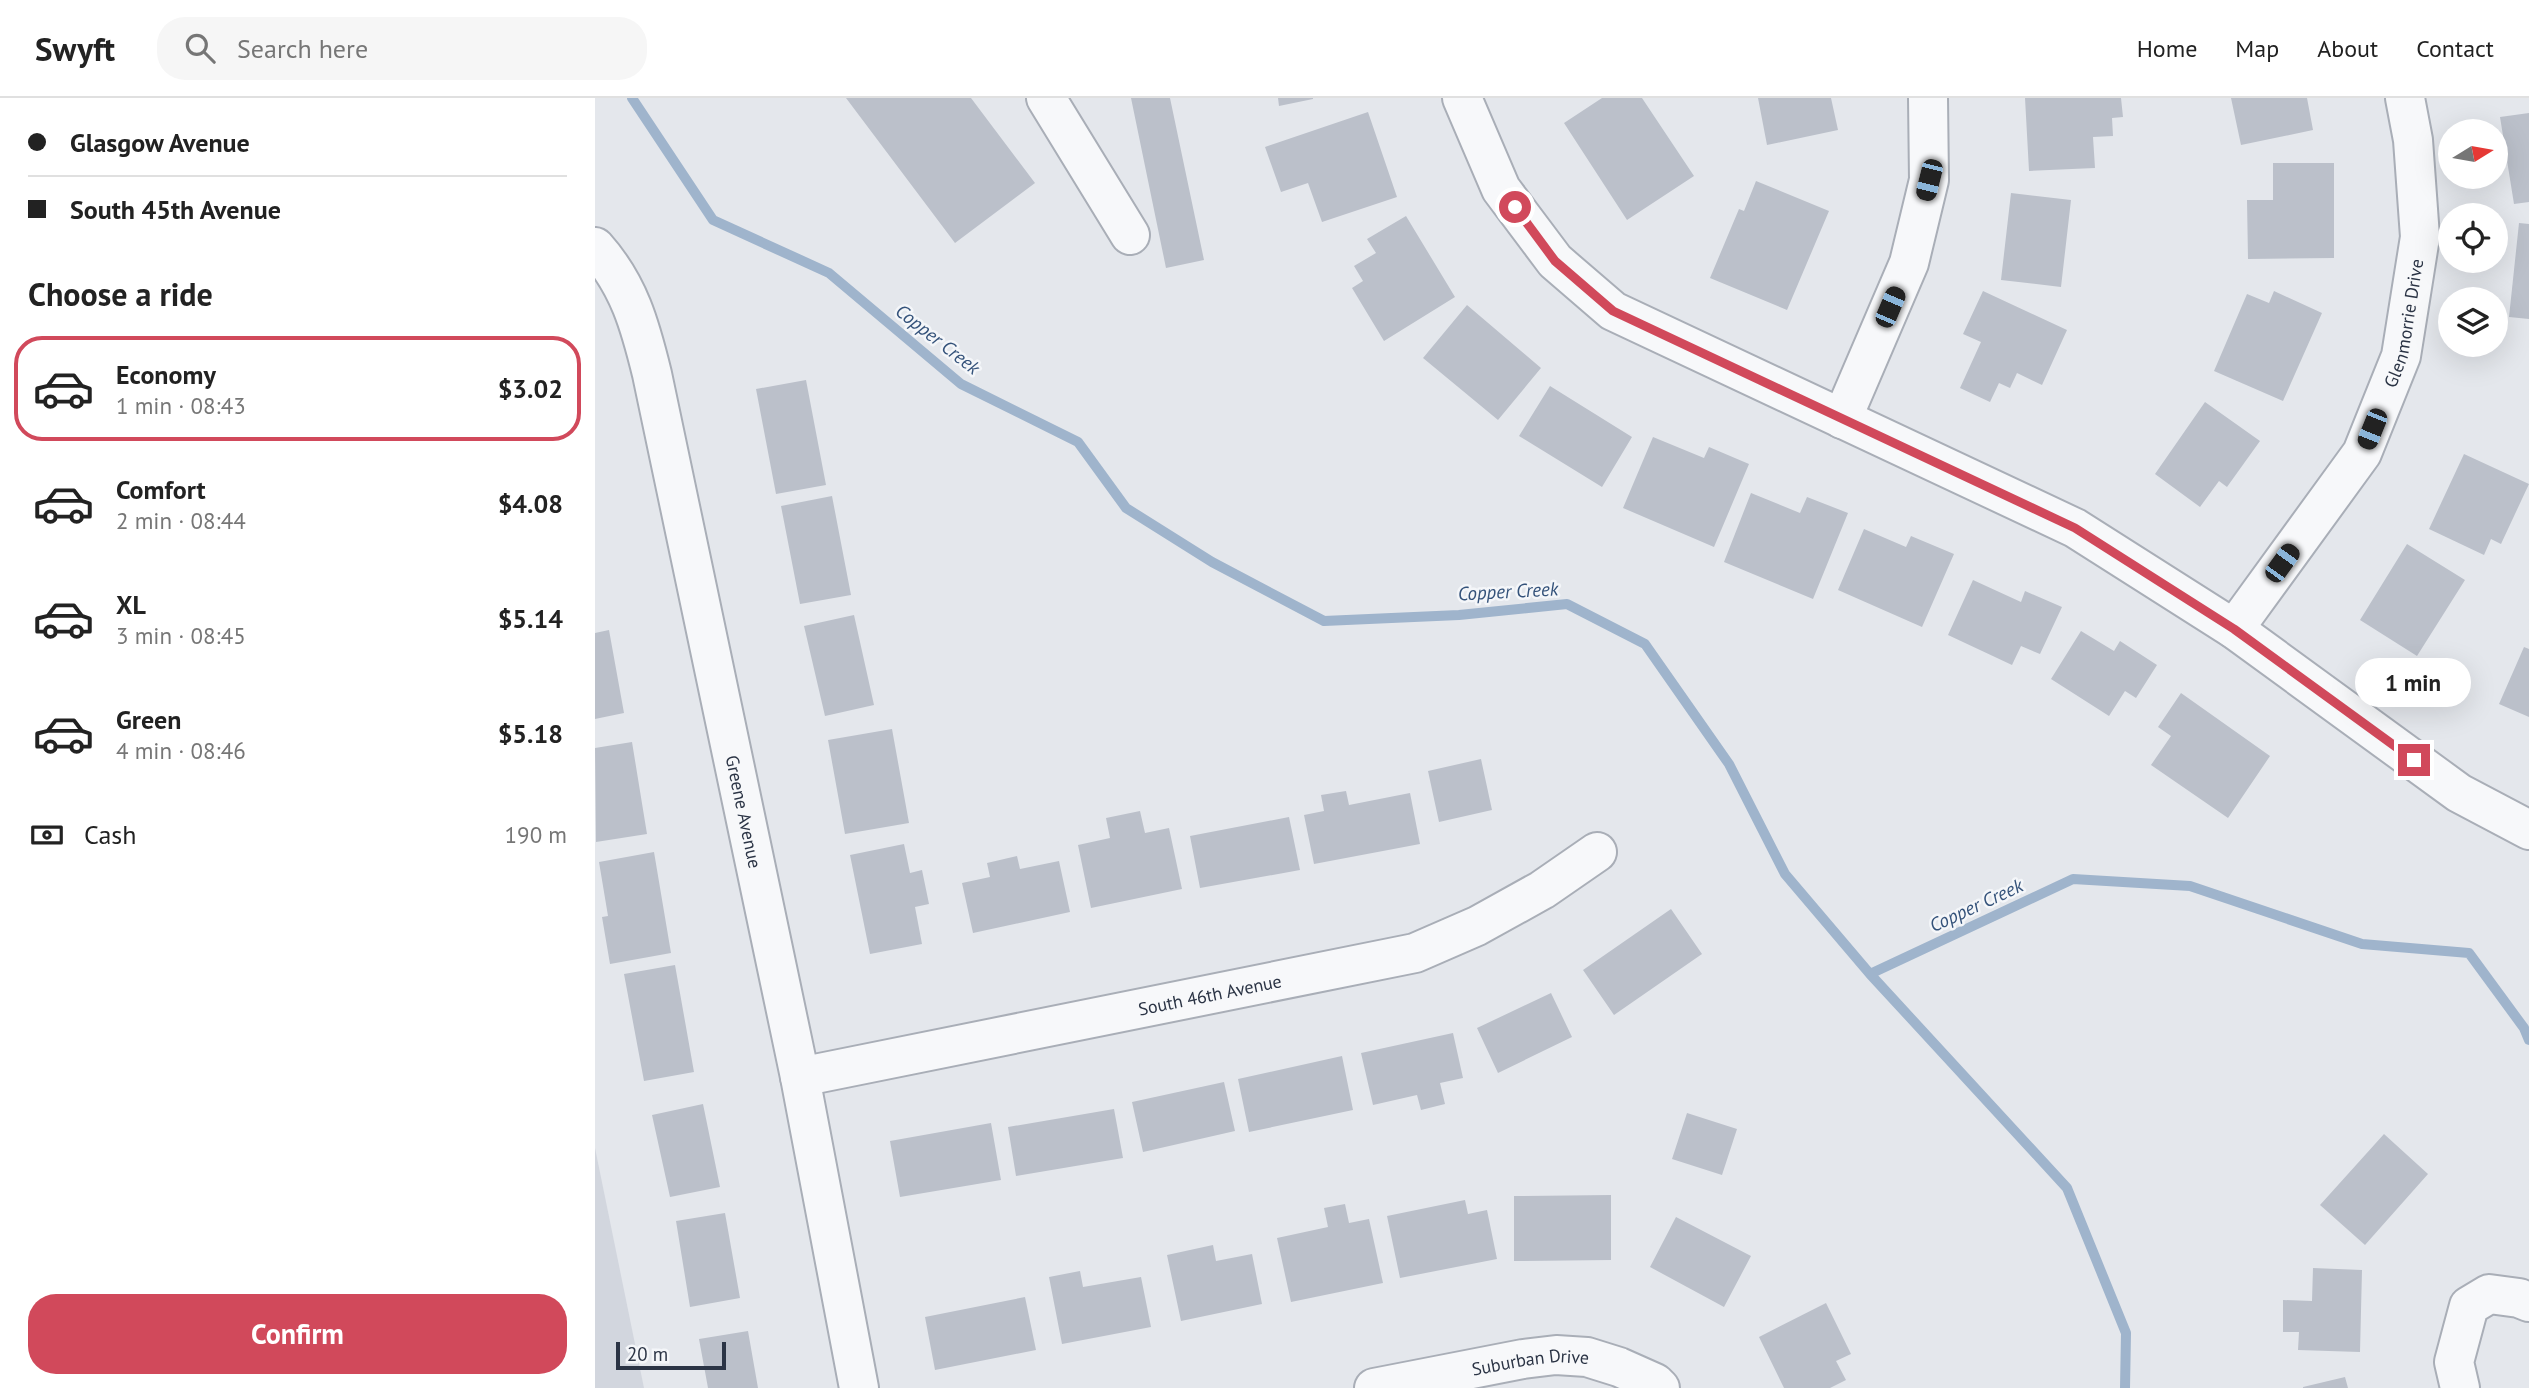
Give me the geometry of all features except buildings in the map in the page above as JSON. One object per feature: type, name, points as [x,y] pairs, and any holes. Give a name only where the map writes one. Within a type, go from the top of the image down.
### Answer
[{"type":"street","points":[[1046,98],[1129,235]]},
{"type":"street","points":[[1462,98],[1501,189],[1555,261],[1613,311],[2075,528],[2234,629],[2459,793],[2529,830]]},
{"type":"street","points":[[1842,419],[1909,263],[1929,180],[1928,98]]},
{"type":"street","name":"Glenmorrie Drive","points":[[2234,629],[2362,453],[2401,356],[2420,237],[2413,140],[2405,98]]},
{"type":"street","name":"Greene Avenue","points":[[595,247],[609,262],[638,317],[652,374],[800,1077],[859,1388]]},
{"type":"street","name":"South 46th Avenue","points":[[800,1077],[1415,953],[1488,920],[1542,890],[1597,852]]},
{"type":"street","points":[[2460,1388],[2454,1362],[2469,1306],[2489,1294],[2529,1302]]},
{"type":"street","name":"Suburban Drive","points":[[1385,1386],[1556,1355],[1587,1357],[1619,1367],[1660,1388]]},
{"type":"shaded area","points":[[595,1148],[644,1388],[595,1388]]},
{"type":"waterway","name":"Copper Creek","points":[[632,98],[713,220],[829,273],[961,384],[1078,442],[1126,508],[1212,562],[1324,621],[1459,615],[1567,604],[1645,644],[1729,764],[1785,874],[1870,974],[2067,1188],[2126,1333],[2125,1388]]},
{"type":"waterway","name":"Copper Creek","points":[[1870,974],[2073,879],[2190,886],[2362,944],[2469,953],[2524,1028],[2529,1040]]},
{"type":"route","points":[[1515,207],[1555,261],[1613,311],[2075,528],[2234,629],[2414,760]]}]
